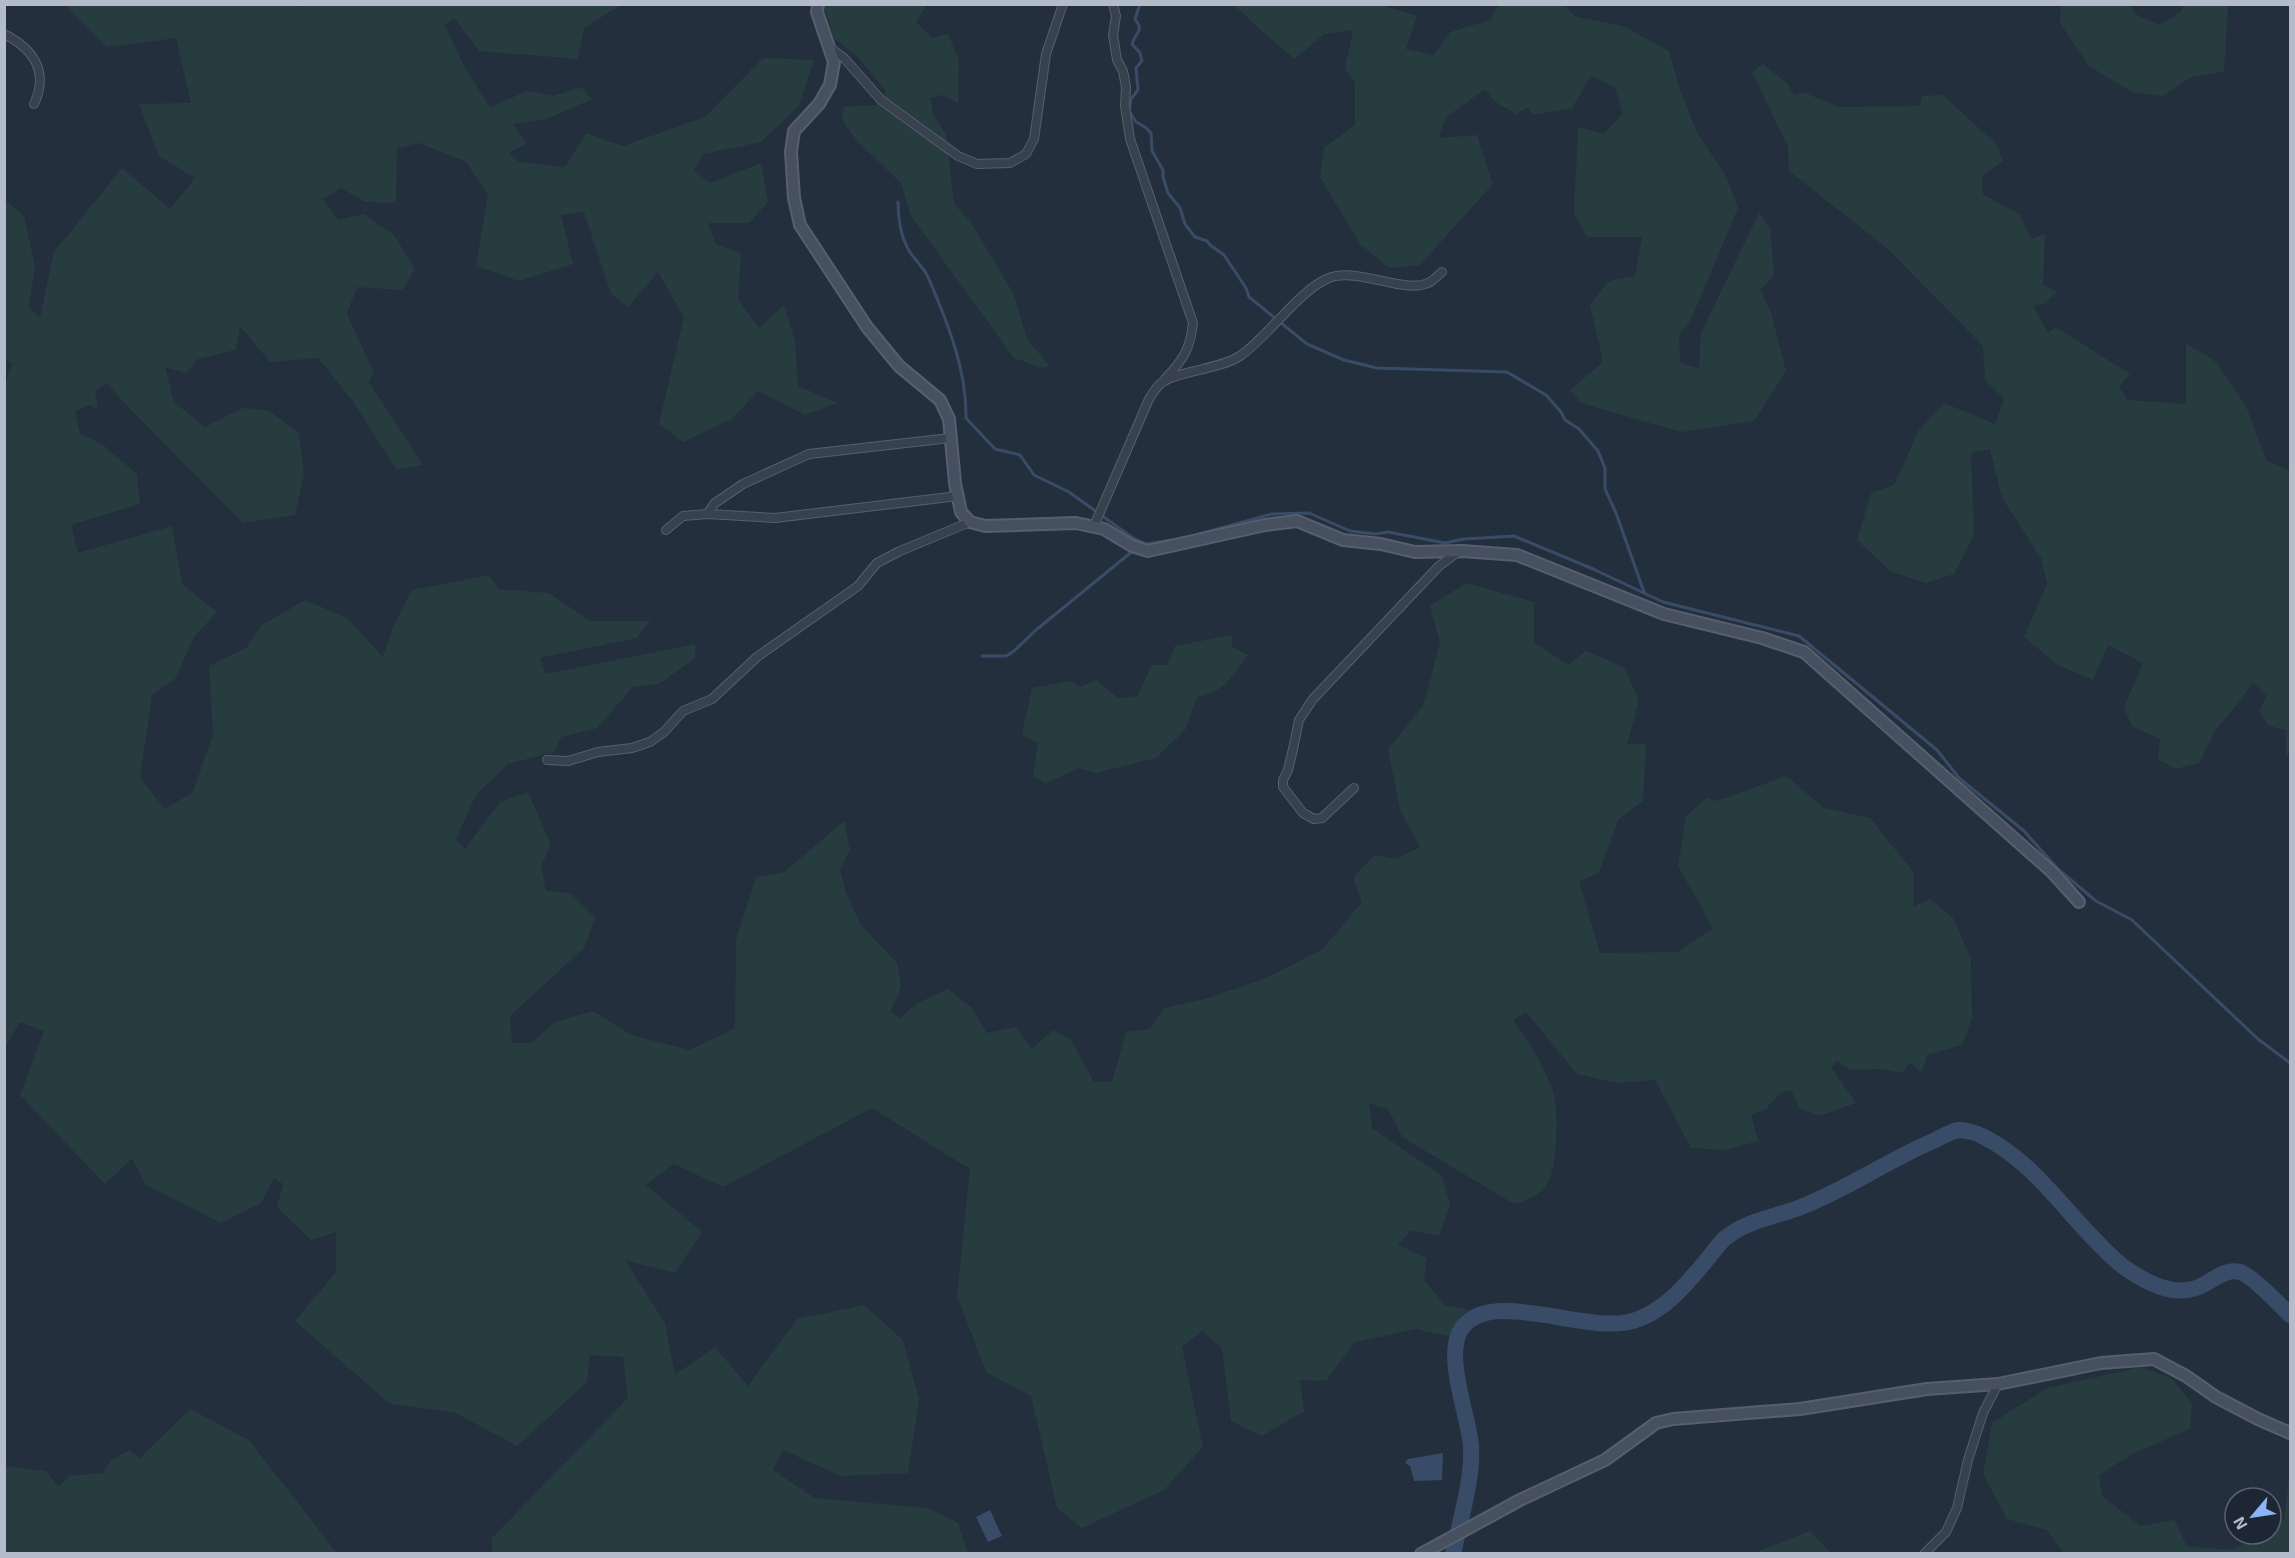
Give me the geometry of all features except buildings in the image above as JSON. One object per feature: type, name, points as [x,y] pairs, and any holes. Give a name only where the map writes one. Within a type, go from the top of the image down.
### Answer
[{"type":"street","points":[[818,4],[817,12],[834,62],[830,85],[819,104],[794,131],[791,152],[794,198],[800,225],[867,327],[899,366],[940,400],[948,419],[961,512],[970,522],[985,526],[1076,522],[1104,529],[1135,547],[1148,551],[1265,525],[1297,521],[1343,540],[1381,544],[1415,552],[1459,551],[1517,555],[1664,614],[1762,638],[1803,652],[2052,872],[2079,902]]},
{"type":"street","points":[[829,47],[844,58],[881,100],[958,156],[977,164],[1010,163],[1026,154],[1034,139],[1046,54],[1063,4]]},
{"type":"street","points":[[1094,526],[1149,399],[1178,366],[1191,343],[1193,322],[1130,139],[1125,105],[1126,87],[1113,35],[1116,16],[1113,4]]},
{"type":"street","points":[[4,34],[30,52],[40,71],[41,90],[34,104]]},
{"type":"street","points":[[1160,384],[1168,379],[1223,365],[1241,355],[1315,286],[1330,277],[1359,276],[1412,285],[1428,283],[1443,272]]},
{"type":"street","points":[[707,514],[715,503],[743,484],[809,454],[950,438]]},
{"type":"street","points":[[666,530],[683,516],[707,514],[775,518],[958,496]]},
{"type":"street","points":[[547,760],[568,761],[598,752],[632,748],[650,742],[664,732],[683,711],[712,699],[757,657],[850,592],[877,563],[970,522]]},
{"type":"street","points":[[1354,788],[1322,818],[1314,819],[1303,813],[1282,787],[1299,720],[1313,699],[1431,574],[1459,551]]},
{"type":"street","points":[[1421,1554],[1520,1500],[1605,1460],[1656,1423],[1673,1419],[1800,1409],[1927,1389],[1998,1384],[2101,1363],[2154,1359],[2186,1376],[2216,1397],[2290,1433]]},
{"type":"street","points":[[1924,1554],[1946,1532],[1957,1508],[1977,1431],[1983,1413],[1998,1384]]},
{"type":"green space","points":[[300,4],[301,7],[311,4],[621,5],[584,28],[578,59],[479,51],[454,18],[445,25],[465,68],[490,107],[527,91],[553,96],[581,87],[592,99],[547,119],[513,124],[527,143],[509,153],[519,162],[565,167],[586,133],[623,146],[705,117],[763,58],[814,60],[799,106],[761,142],[704,154],[694,170],[710,183],[761,163],[768,202],[749,223],[708,223],[716,244],[741,253],[738,300],[759,328],[784,305],[795,341],[798,386],[838,403],[805,415],[758,391],[732,419],[683,442],[659,424],[684,317],[658,272],[628,307],[611,294],[584,212],[561,215],[573,264],[519,281],[476,266],[488,194],[465,161],[419,143],[397,148],[396,203],[365,202],[341,188],[323,199],[338,220],[364,214],[394,235],[415,269],[402,290],[357,287],[347,314],[374,373],[369,382],[423,465],[396,469],[352,400],[318,358],[270,362],[240,326],[236,350],[198,359],[186,373],[165,367],[174,402],[205,427],[242,408],[269,411],[299,433],[304,475],[295,515],[243,523],[107,383],[95,391],[98,410],[89,405],[75,411],[80,433],[103,445],[137,474],[140,504],[71,525],[78,553],[172,526],[182,584],[217,612],[194,637],[175,679],[152,695],[140,778],[165,809],[193,792],[213,734],[209,666],[246,648],[262,625],[305,600],[347,618],[383,657],[394,625],[412,590],[489,575],[499,589],[549,593],[590,621],[650,621],[637,638],[540,658],[546,674],[695,644],[695,658],[659,684],[633,687],[597,728],[561,737],[554,752],[508,764],[476,795],[456,839],[465,849],[500,802],[528,792],[551,845],[541,866],[546,891],[570,893],[595,918],[584,948],[510,1016],[512,1043],[531,1043],[555,1022],[593,1011],[631,1035],[690,1050],[735,1028],[736,940],[756,877],[784,872],[844,821],[850,850],[840,869],[846,893],[861,925],[897,963],[901,987],[891,1011],[899,1018],[918,1003],[948,989],[971,1007],[987,1033],[1016,1027],[1032,1049],[1053,1030],[1071,1040],[1094,1082],[1112,1082],[1126,1032],[1150,1029],[1164,1008],[1205,999],[1264,979],[1323,949],[1362,902],[1353,877],[1375,855],[1396,859],[1420,847],[1400,810],[1388,749],[1423,706],[1440,643],[1430,606],[1466,583],[1534,602],[1534,642],[1568,665],[1586,651],[1624,667],[1639,701],[1627,744],[1646,744],[1643,801],[1618,820],[1599,873],[1579,881],[1600,953],[1678,952],[1713,928],[1678,866],[1686,816],[1707,798],[1717,801],[1786,776],[1824,808],[1870,818],[1914,873],[1913,907],[1930,899],[1953,918],[1971,959],[1972,1018],[1962,1045],[1927,1055],[1922,1072],[1910,1063],[1902,1073],[1880,1069],[1851,1070],[1837,1061],[1831,1067],[1856,1103],[1819,1116],[1799,1108],[1791,1090],[1780,1093],[1765,1110],[1751,1114],[1758,1141],[1727,1150],[1691,1148],[1655,1080],[1617,1083],[1577,1074],[1526,1012],[1513,1020],[1545,1073],[1553,1092],[1556,1111],[1555,1152],[1551,1175],[1545,1187],[1533,1197],[1514,1204],[1402,1137],[1388,1109],[1369,1103],[1372,1128],[1442,1176],[1450,1206],[1439,1235],[1410,1231],[1398,1245],[1427,1258],[1424,1280],[1445,1305],[1469,1310],[1460,1317],[1449,1336],[1416,1329],[1355,1342],[1326,1381],[1300,1380],[1304,1411],[1262,1436],[1231,1421],[1222,1348],[1202,1331],[1182,1347],[1203,1447],[1164,1490],[1082,1528],[1057,1508],[1031,1396],[986,1372],[957,1296],[970,1169],[872,1108],[723,1187],[674,1164],[646,1185],[702,1232],[675,1273],[625,1260],[665,1323],[675,1375],[715,1347],[748,1386],[797,1319],[864,1305],[903,1340],[919,1399],[908,1473],[841,1476],[783,1450],[773,1470],[815,1498],[928,1508],[958,1523],[968,1553],[493,1553],[491,1539],[628,1398],[623,1357],[590,1355],[587,1382],[517,1446],[454,1412],[390,1404],[295,1321],[336,1272],[336,1232],[311,1240],[277,1207],[283,1184],[274,1178],[261,1203],[221,1223],[146,1185],[132,1159],[105,1184],[20,1095],[44,1031],[20,1022],[5,1047],[4,387],[12,364],[4,356],[5,200],[24,216],[35,266],[29,307],[40,317],[54,252],[122,168],[170,209],[195,178],[159,156],[139,104],[191,103],[176,38],[107,47],[65,5]]},
{"type":"green space","points":[[824,5],[927,5],[916,22],[932,38],[948,34],[959,60],[958,103],[943,95],[930,98],[934,116],[946,134],[954,204],[970,221],[1014,295],[1027,339],[1050,366],[1042,368],[1014,358],[911,216],[901,183],[857,141],[842,120],[844,107],[876,105],[886,91],[856,55],[834,39]]},
{"type":"green space","points":[[1234,5],[1380,5],[1417,16],[1406,49],[1434,55],[1450,32],[1490,20],[1499,5],[1565,5],[1574,16],[1623,26],[1669,51],[1678,84],[1696,131],[1726,176],[1738,208],[1690,322],[1679,334],[1680,362],[1699,369],[1701,333],[1759,213],[1770,228],[1774,276],[1760,290],[1771,312],[1786,371],[1754,421],[1681,432],[1581,403],[1570,390],[1603,362],[1590,305],[1609,281],[1635,276],[1642,237],[1587,237],[1574,214],[1578,127],[1603,134],[1623,114],[1615,87],[1591,76],[1572,108],[1533,115],[1528,107],[1516,114],[1494,101],[1485,89],[1445,118],[1439,138],[1477,135],[1493,184],[1420,265],[1389,268],[1360,244],[1320,177],[1324,148],[1355,125],[1355,82],[1345,68],[1353,30],[1324,34],[1295,59]]},
{"type":"green space","points":[[2061,5],[2129,5],[2137,15],[2160,25],[2182,11],[2183,5],[2228,5],[2224,71],[2189,78],[2163,96],[2132,92],[2089,66],[2060,23]]},
{"type":"green space","points":[[1763,64],[1787,83],[1794,95],[1803,92],[1839,107],[1920,106],[1922,96],[1943,95],[1997,145],[2003,161],[1982,176],[1983,194],[2019,214],[2032,239],[2045,234],[2043,285],[2058,292],[2043,304],[2033,305],[2048,333],[2056,327],[2130,374],[2119,387],[2128,400],[2186,404],[2186,343],[2216,362],[2246,406],[2266,460],[2290,471],[2290,753],[2286,755],[2286,730],[2269,726],[2259,711],[2267,696],[2253,682],[2215,731],[2199,763],[2175,769],[2158,759],[2160,739],[2132,726],[2124,707],[2143,663],[2108,645],[2093,680],[2058,665],[2024,637],[2047,584],[2041,558],[2002,498],[1990,449],[1971,453],[1974,535],[1954,574],[1926,583],[1890,571],[1857,540],[1871,493],[1894,485],[1919,430],[1944,403],[1995,424],[2004,399],[1985,380],[1983,346],[1888,249],[1789,171],[1788,147],[1752,72]]},
{"type":"green space","points":[[1232,635],[1232,647],[1248,655],[1220,688],[1197,697],[1185,730],[1156,758],[1096,773],[1079,768],[1045,784],[1033,776],[1038,744],[1022,734],[1032,688],[1071,681],[1080,687],[1096,680],[1118,698],[1137,696],[1152,665],[1167,665],[1175,646]]},
{"type":"green space","points":[[2142,1367],[2172,1379],[2192,1403],[2190,1429],[2134,1453],[2099,1475],[2102,1496],[2141,1526],[2174,1520],[2187,1546],[2233,1550],[2240,1546],[2283,1546],[2283,1521],[2290,1471],[2290,1553],[2064,1553],[2047,1530],[2007,1519],[1983,1474],[1992,1423],[2047,1388]]},
{"type":"green space","points":[[190,1409],[249,1440],[337,1553],[5,1553],[5,1466],[46,1471],[59,1487],[69,1476],[103,1473],[111,1460],[129,1450],[140,1458]]},
{"type":"green space","points":[[1810,1531],[1831,1553],[1754,1553]]},
{"type":"water","points":[[1443,1453],[1442,1480],[1414,1481],[1410,1466],[1405,1463],[1408,1459]]},
{"type":"water","points":[[990,1510],[1002,1536],[988,1542],[976,1517]]},
{"type":"waterway","points":[[1140,4],[1135,19],[1139,29],[1132,44],[1140,53],[1142,61],[1136,68],[1138,90],[1131,99],[1129,111],[1136,122],[1151,133],[1152,151],[1163,170],[1168,193],[1180,208],[1185,224],[1195,237],[1207,241],[1224,255],[1246,288],[1249,297],[1307,344],[1344,360],[1377,368],[1507,372],[1546,395],[1565,420],[1579,429],[1598,451],[1605,468],[1605,489],[1644,592]]},
{"type":"waterway","points":[[898,202],[898,214],[905,242],[928,277],[954,346],[963,382],[966,418],[995,449],[1020,455],[1034,475],[1069,492],[1133,538],[1146,544],[1172,540]]},
{"type":"waterway","points":[[1199,534],[1272,514],[1309,513],[1350,531],[1375,534],[1388,532],[1445,543],[1464,539],[1514,536],[1593,569],[1663,602],[1799,636],[1937,750],[1959,778],[2024,831],[2058,869],[2096,901],[2132,920],[2258,1039],[2290,1063]]},
{"type":"waterway","points":[[982,656],[1006,656],[1014,651],[1036,630],[1134,550]]},
{"type":"waterway","points":[[1453,1554],[1471,1459],[1471,1446],[1455,1353],[1457,1339],[1462,1328],[1476,1316],[1495,1311],[1518,1311],[1594,1323],[1617,1324],[1636,1320],[1665,1304],[1690,1280],[1721,1242],[1742,1227],[1818,1200],[1948,1133],[1959,1130],[1980,1135],[2015,1157],[2044,1184],[2112,1257],[2144,1279],[2160,1287],[2187,1290],[2202,1286],[2228,1272],[2240,1272],[2258,1284],[2290,1315]]}]
